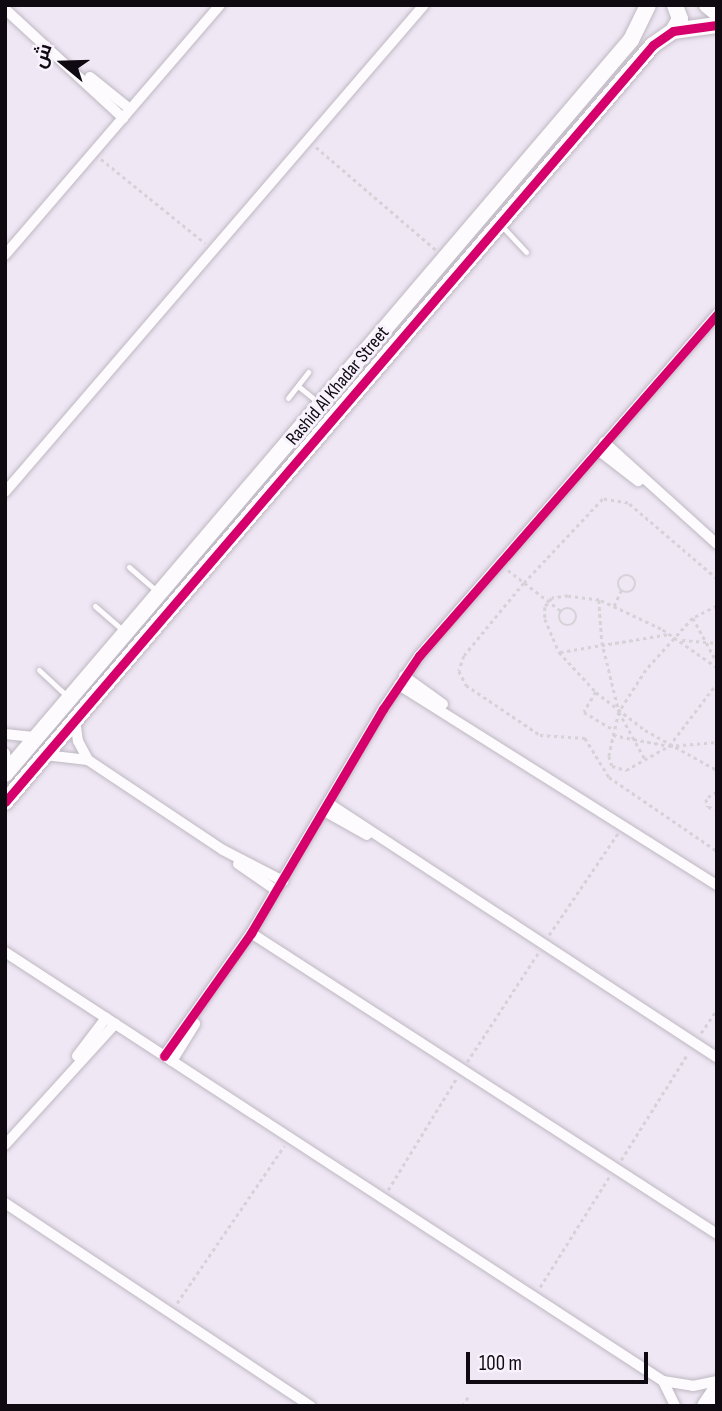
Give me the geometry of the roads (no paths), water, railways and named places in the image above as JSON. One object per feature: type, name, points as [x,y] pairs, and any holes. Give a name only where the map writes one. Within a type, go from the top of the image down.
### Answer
[{"type":"street","points":[[5,255],[220,5]]},
{"type":"street","points":[[5,492],[424,5]]},
{"type":"street","name":"Rashid Al Khadar Street","points":[[7,772],[322,406],[631,40],[648,5]]},
{"type":"street","points":[[673,31],[680,19],[675,5]]},
{"type":"street","points":[[707,5],[717,13]]},
{"type":"street","points":[[7,13],[127,113]]},
{"type":"street","points":[[673,31],[717,25]]},
{"type":"street","name":"Rashid Al Khadar Street","points":[[5,802],[653,45],[673,31]]},
{"type":"street","points":[[168,1058],[251,933],[402,680],[499,563],[717,314]]},
{"type":"street","points":[[601,446],[717,544]]},
{"type":"street","points":[[402,680],[717,885]]},
{"type":"street","points":[[75,720],[78,741],[88,760]]},
{"type":"street","points":[[5,734],[36,737]]},
{"type":"street","points":[[5,753],[7,772]]},
{"type":"street","points":[[45,755],[88,760],[280,886]]},
{"type":"street","points":[[326,807],[717,1058]]},
{"type":"street","points":[[251,933],[717,1234]]},
{"type":"street","points":[[5,953],[663,1381],[693,1386],[717,1381]]},
{"type":"street","points":[[5,1144],[111,1021]]},
{"type":"street","points":[[5,1203],[26,1221],[311,1406]]},
{"type":"street","points":[[5,1211],[26,1221]]},
{"type":"street","points":[[663,1381],[675,1406]]},
{"type":"street","points":[[705,1406],[717,1388]]},
{"type":"lane","points":[[499,223],[526,252]]},
{"type":"lane","points":[[288,398],[309,372]]},
{"type":"lane","points":[[298,386],[322,406]]},
{"type":"lane","points":[[129,567],[160,594]]},
{"type":"lane","points":[[95,606],[127,633]]},
{"type":"lane","points":[[39,670],[70,698]]}]
